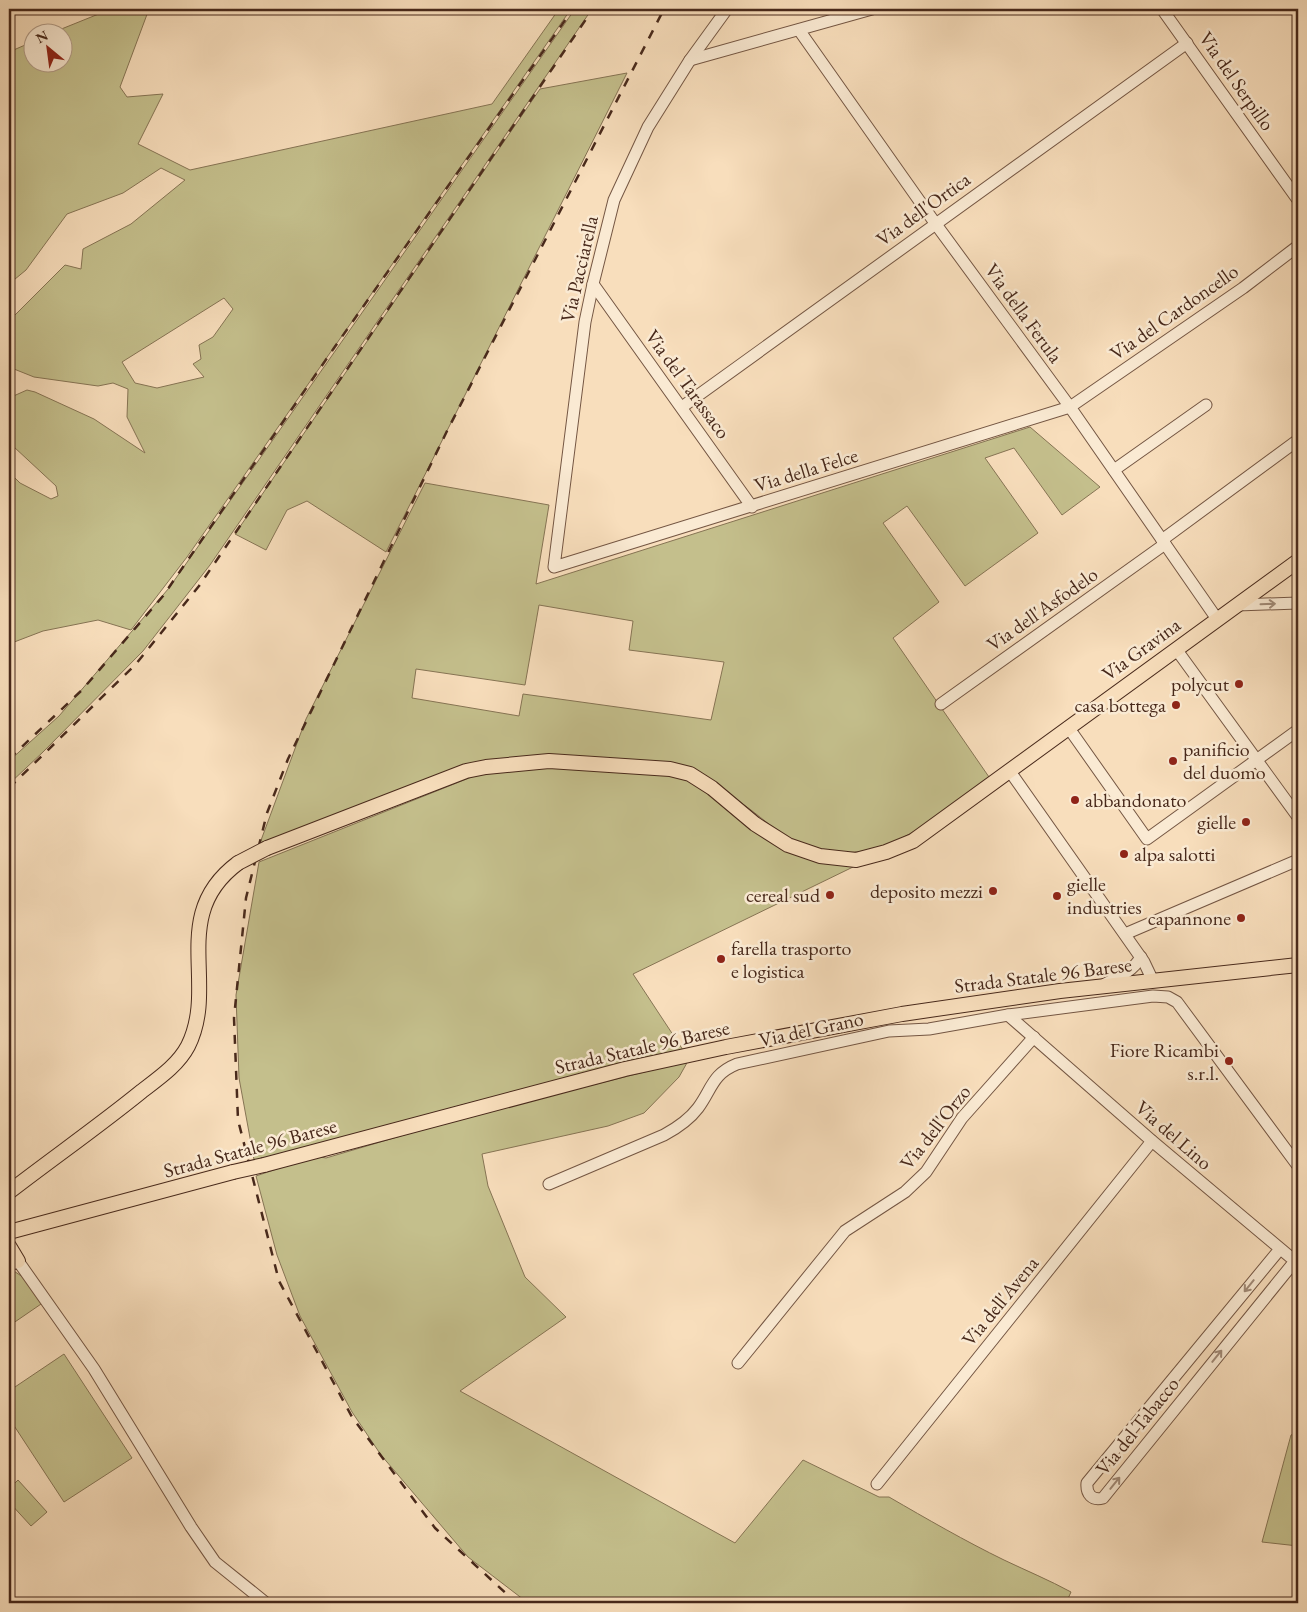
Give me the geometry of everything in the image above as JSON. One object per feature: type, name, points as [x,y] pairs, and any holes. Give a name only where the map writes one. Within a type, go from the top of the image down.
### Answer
[{"type":"main road","name":"Via Gravina","points":[[9,1192],[172,1067],[188,1046],[198,1011],[198,936],[204,908],[213,888],[227,871],[267,848],[466,771],[486,767],[549,761],[670,769],[690,774],[712,788],[755,824],[788,845],[820,856],[856,860],[886,852],[914,841],[1008,770],[1217,619],[1297,564]]},
{"type":"main road","name":"Strada Statale 96 Barese","points":[[15,1230],[625,1070],[726,1047],[902,1014],[1060,991],[1298,965]]},
{"type":"main road","points":[[9,1246],[13,1262]]},
{"type":"street","name":"Via Pacciarella","points":[[554,567],[585,322],[614,200],[648,127],[690,60],[726,9]]},
{"type":"street","points":[[690,60],[872,9]]},
{"type":"street","name":"Via del Serpillo","points":[[1162,9],[1298,200]]},
{"type":"street","name":"Via della Ferula","points":[[799,30],[935,223],[1070,407],[1217,619]]},
{"type":"street","name":"Via dell'Ortica","points":[[682,407],[1187,43]]},
{"type":"street","name":"Via del Cardoncello","points":[[1070,407],[1243,288],[1298,246]]},
{"type":"street","name":"Via del Tarassaco","points":[[593,284],[752,507]]},
{"type":"street","points":[[1114,470],[1206,405]]},
{"type":"street","name":"Via della Felce","points":[[554,567],[1070,407]]},
{"type":"street","name":"Via dell'Asfodelo","points":[[941,704],[1163,542],[1298,440]]},
{"type":"street","points":[[1237,605],[1298,603]]},
{"type":"street","points":[[1176,649],[1298,817]]},
{"type":"street","points":[[1068,727],[1148,839],[1298,730]]},
{"type":"street","points":[[1008,770],[1125,934],[1139,961],[1149,971],[1147,982]]},
{"type":"street","points":[[1125,934],[1298,860]]},
{"type":"street","points":[[1102,986],[1123,975],[1139,961]]},
{"type":"street","points":[[1122,984],[1122,1000]]},
{"type":"street","name":"Via del Grano","points":[[549,1184],[664,1135],[680,1126],[698,1108],[713,1081],[720,1073],[737,1064],[889,1031],[929,1029],[1008,1015],[1162,996],[1175,1000],[1298,1166]]},
{"type":"street","name":"Via del Lino","points":[[1008,1015],[1152,1141],[1280,1248],[1295,1256]]},
{"type":"street","name":"Via dell'Orzo","points":[[738,1363],[845,1231],[905,1192],[926,1172],[962,1118],[1034,1037]]},
{"type":"street","name":"Via dell'Avena","points":[[877,1484],[1152,1141]]},
{"type":"street","name":"Via del Tabacco","points":[[1280,1248],[1087,1483],[1088,1494],[1092,1498],[1097,1500],[1103,1498],[1295,1256]]},
{"type":"street","points":[[13,1262],[94,1369],[191,1527],[215,1562],[266,1603]]},
{"type":"shaded area","points":[[111,9],[149,9],[120,87],[127,97],[163,94],[138,144],[190,170],[492,104],[559,9],[571,9],[187,557],[131,630],[98,620],[43,631],[9,644],[9,472],[20,483],[51,499],[58,496],[56,486],[14,447],[9,438],[9,398],[27,390],[35,392],[94,419],[145,453],[127,417],[128,389],[113,383],[98,386],[34,377],[9,367],[9,321],[65,265],[81,269],[83,249],[131,224],[185,180],[161,168],[123,193],[67,214],[26,270],[9,284],[9,52],[22,46],[22,72],[72,72],[72,25]],"holes":[[[224,298],[233,309],[213,337],[199,345],[201,359],[193,364],[204,377],[157,388],[135,383],[122,362]]]},
{"type":"shaded area","points":[[575,9],[592,9],[210,565],[143,651],[9,784],[9,761],[59,716],[169,588]]},
{"type":"shaded area","points":[[627,73],[386,552],[307,501],[287,510],[266,550],[235,534],[540,89]]},
{"type":"shaded area","points":[[1030,427],[1100,487],[1062,515],[1014,448],[985,458],[1038,533],[965,586],[907,506],[883,523],[939,602],[893,638],[989,777],[929,822],[908,835],[886,845],[863,851],[839,852],[794,841],[688,767],[466,767],[260,843],[306,719],[425,483],[549,505],[536,584]],"holes":[[[539,605],[633,621],[629,650],[724,662],[711,720],[523,694],[519,716],[412,698],[416,669],[525,685]]]},
{"type":"shaded area","points":[[558,766],[672,775],[695,782],[787,851],[853,867],[633,974],[683,1050],[462,1105],[255,1165],[239,1078],[236,995],[259,862],[479,774]]},
{"type":"shaded area","points":[[688,1061],[679,1077],[644,1113],[608,1126],[482,1154],[488,1186],[525,1277],[566,1317],[460,1391],[735,1543],[803,1460],[879,1497],[889,1497],[975,1545],[1071,1592],[1066,1603],[528,1603],[468,1557],[381,1455],[352,1412],[300,1316],[277,1255],[256,1176],[315,1156],[326,1158],[465,1117]]},
{"type":"shaded area","points":[[9,1269],[30,1282],[44,1302],[9,1326]]},
{"type":"shaded area","points":[[64,1354],[132,1458],[64,1502],[9,1418],[9,1391]]},
{"type":"shaded area","points":[[1298,1432],[1298,1546],[1262,1542],[1291,1435]]},
{"type":"shaded area","points":[[18,1480],[47,1512],[31,1526],[9,1502],[9,1489]]},
{"type":"railway","points":[[9,759],[82,690],[163,596],[334,348],[573,9]]},
{"type":"railway","points":[[9,788],[136,664],[199,586],[593,9]]},
{"type":"railway","points":[[519,1603],[511,1598],[435,1528],[352,1417],[279,1281],[238,1120],[234,1018],[246,898],[267,813],[288,759],[447,431],[664,9]]},
{"type":"place","name":"polycut","points":[[1239,684]]},
{"type":"place","name":"casa bottega","points":[[1176,705]]},
{"type":"place","name":"panificio del duomo","points":[[1173,761]]},
{"type":"place","name":"abbandonato","points":[[1075,800]]},
{"type":"place","name":"gielle","points":[[1246,822]]},
{"type":"place","name":"alpa salotti","points":[[1124,854]]},
{"type":"place","name":"deposito mezzi","points":[[993,891]]},
{"type":"place","name":"cereal sud","points":[[830,895]]},
{"type":"place","name":"gielle industries","points":[[1057,896]]},
{"type":"place","name":"capannone","points":[[1241,918]]},
{"type":"place","name":"farella trasporto e logistica","points":[[721,959]]},
{"type":"place","name":"Fiore Ricambi s.r.l.","points":[[1229,1061]]}]
